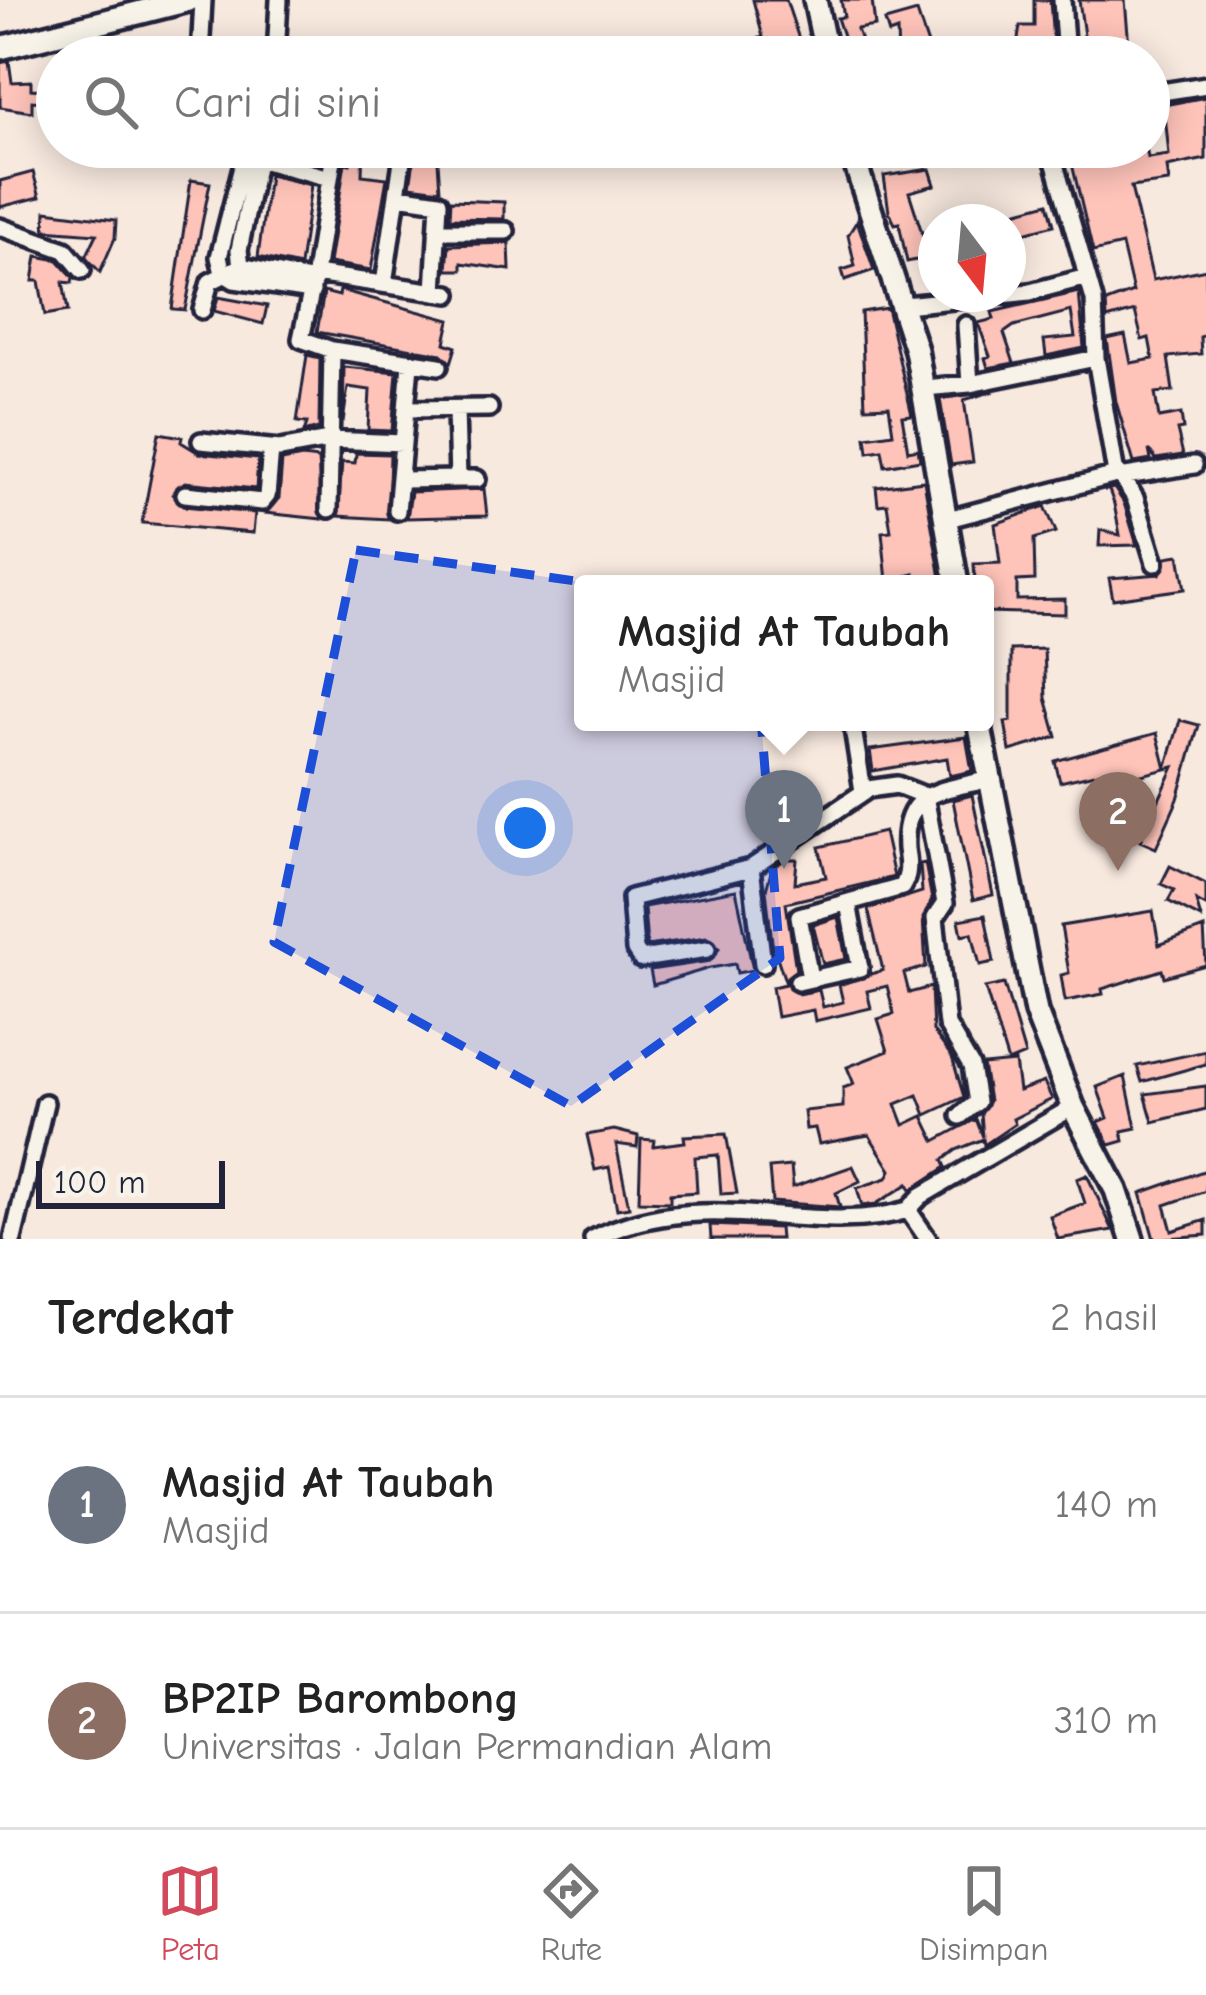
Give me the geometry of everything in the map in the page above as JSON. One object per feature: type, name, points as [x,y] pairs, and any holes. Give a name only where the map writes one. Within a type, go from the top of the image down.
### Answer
[{"type":"main road","points":[[48,36],[190,0]]},
{"type":"main road","points":[[815,0],[823,36]]},
{"type":"main road","points":[[0,48],[36,39]]},
{"type":"main road","points":[[857,168],[904,305],[924,388],[955,575]]},
{"type":"main road","points":[[982,731],[1036,1012],[1073,1107],[1116,1190],[1132,1239]]},
{"type":"street","points":[[201,36],[203,0]]},
{"type":"street","points":[[275,36],[279,0]]},
{"type":"street","points":[[1062,0],[1065,36]]},
{"type":"street","points":[[1170,91],[1206,85]]},
{"type":"street","points":[[248,168],[219,257],[224,273],[234,280],[384,284],[441,293],[438,200],[398,196]]},
{"type":"street","points":[[241,266],[251,168]]},
{"type":"street","points":[[300,168],[330,178]]},
{"type":"street","points":[[331,168],[302,339],[332,350],[439,366]]},
{"type":"street","points":[[384,284],[401,168]]},
{"type":"street","points":[[1056,168],[1087,277],[1096,322],[1096,358],[1121,475],[1155,563]]},
{"type":"street","points":[[0,227],[65,250],[82,270]]},
{"type":"street","points":[[437,231],[506,231]]},
{"type":"street","points":[[202,310],[209,284],[241,266],[314,282]]},
{"type":"street","points":[[904,305],[1030,292],[1087,277]]},
{"type":"street","points":[[966,326],[970,384]]},
{"type":"street","points":[[329,509],[332,350]]},
{"type":"street","points":[[924,388],[970,384],[1096,358]]},
{"type":"street","points":[[398,511],[410,364]]},
{"type":"street","points":[[406,409],[489,408]]},
{"type":"street","points":[[456,410],[458,479]]},
{"type":"street","points":[[201,441],[271,449],[314,447],[329,440],[404,443]]},
{"type":"street","points":[[185,494],[262,502],[268,496],[271,449]]},
{"type":"street","points":[[944,520],[1121,475],[1194,465]]},
{"type":"street","points":[[403,480],[478,479]]},
{"type":"street","points":[[853,731],[863,791]]},
{"type":"street","points":[[707,949],[640,959],[634,950],[629,902],[640,892],[751,868],[863,791],[888,784],[925,796],[990,779]]},
{"type":"street","points":[[848,903],[860,968],[804,981],[799,916],[848,903],[891,894],[906,881],[905,820],[925,796]]},
{"type":"street","points":[[925,796],[945,903],[935,919],[947,1025],[971,1066],[977,1102],[960,1116]]},
{"type":"street","points":[[751,868],[763,964]]},
{"type":"street","points":[[13,1239],[45,1103]]},
{"type":"street","points":[[593,1239],[655,1217],[735,1218],[854,1230],[908,1210],[939,1184],[1073,1107]]},
{"type":"street","points":[[908,1210],[928,1239]]},
{"type":"highlighted area","points":[[356,550],[752,606],[780,958],[571,1106],[274,942]]},
{"type":"building","points":[[753,0],[786,0],[798,36],[763,36]]},
{"type":"building","points":[[841,0],[872,0],[875,26],[857,29],[859,36],[843,36],[837,18],[844,17]]},
{"type":"building","points":[[1034,0],[1050,0],[1053,36],[1018,36],[1020,26],[1034,26]]},
{"type":"building","points":[[1079,0],[1125,0],[1128,36],[1084,36]]},
{"type":"building","points":[[917,12],[925,36],[889,34],[885,21]]},
{"type":"building","points":[[9,61],[12,82],[31,81],[31,89],[36,89],[32,112],[0,107],[0,63]]},
{"type":"building","points":[[1206,97],[1206,159],[1170,166],[1170,104]]},
{"type":"building","points":[[344,168],[362,168],[362,175],[387,178],[371,270],[329,263]]},
{"type":"building","points":[[413,168],[438,168],[440,190],[410,186]]},
{"type":"building","points":[[1073,168],[1167,168],[1169,182],[1131,187],[1153,280],[1206,269],[1206,335],[1200,337],[1201,354],[1168,357],[1173,391],[1155,393],[1159,418],[1181,414],[1183,429],[1177,430],[1183,455],[1156,459],[1149,450],[1151,460],[1134,463],[1116,402],[1107,339],[1125,335],[1131,363],[1153,359],[1149,338],[1142,340],[1135,311],[1107,319],[1106,302],[1133,292],[1122,245],[1093,252]]},
{"type":"building","points":[[930,169],[935,185],[909,192],[918,220],[918,260],[907,262],[899,223],[895,224],[889,212],[884,176]]},
{"type":"building","points":[[33,172],[40,197],[0,207],[0,181]]},
{"type":"building","points":[[269,175],[311,185],[300,266],[258,257]]},
{"type":"building","points":[[191,180],[210,183],[185,310],[172,309]]},
{"type":"building","points":[[451,200],[504,202],[504,219],[450,218]]},
{"type":"building","points":[[1048,203],[1054,225],[1026,233],[1026,209]]},
{"type":"building","points":[[46,211],[116,220],[115,238],[100,272],[86,257],[97,234],[45,230]]},
{"type":"building","points":[[857,221],[874,270],[845,280],[842,270],[855,266],[848,235]]},
{"type":"building","points":[[509,243],[510,270],[462,263],[462,270],[447,270],[449,245]]},
{"type":"building","points":[[37,256],[58,260],[73,277],[72,283],[63,282],[68,311],[45,315],[39,281],[33,281]]},
{"type":"building","points":[[340,290],[450,320],[445,343],[456,347],[451,363],[441,354],[317,332],[324,292],[339,296]]},
{"type":"building","points":[[1079,292],[1084,348],[1046,356],[1044,340],[1075,337],[1071,311],[1014,326],[1004,333],[1014,363],[988,368],[985,358],[990,356],[978,323],[994,319],[992,312],[1026,312],[1026,304]]},
{"type":"building","points":[[218,297],[267,306],[263,324],[214,311]]},
{"type":"building","points":[[887,308],[912,415],[902,416],[908,451],[918,449],[920,460],[885,466],[882,450],[868,452],[866,437],[893,433],[889,406],[865,407],[861,312]]},
{"type":"building","points":[[307,355],[320,358],[319,428],[304,432],[307,423],[297,422]]},
{"type":"building","points":[[344,367],[397,372],[392,431],[368,430],[370,390],[348,387],[343,422]]},
{"type":"building","points":[[994,391],[964,400],[973,462],[951,465],[940,399]]},
{"type":"building","points":[[159,433],[182,437],[181,442],[199,453],[258,459],[256,489],[185,482],[173,494],[184,506],[255,513],[253,533],[142,523]]},
{"type":"building","points":[[356,453],[390,454],[388,519],[338,516],[342,462],[355,463]]},
{"type":"building","points":[[318,459],[322,519],[265,513],[279,498],[282,461]]},
{"type":"building","points":[[924,481],[940,575],[886,575],[882,532],[891,531],[887,504],[878,505],[876,487]]},
{"type":"building","points":[[1114,488],[1124,503],[1137,545],[1099,546],[1100,530],[1120,535],[1114,504],[1109,490],[1104,490]]},
{"type":"building","points":[[484,489],[487,516],[407,518],[411,492]]},
{"type":"building","points":[[1045,506],[1056,532],[1034,539],[1035,580],[1017,581],[1017,600],[1065,599],[1065,614],[994,612],[994,575],[975,575],[974,564],[1000,563],[995,524]]},
{"type":"building","points":[[1179,555],[1185,589],[1113,599],[1109,578],[1160,574],[1166,557]]},
{"type":"building","points":[[1044,649],[1046,698],[1057,737],[1010,751],[1005,722],[1011,721],[1011,650]]},
{"type":"building","points":[[1180,720],[1199,725],[1178,799],[1156,848],[1140,841],[1174,767],[1166,769]]},
{"type":"building","points":[[1157,733],[1166,769],[1110,783],[1107,771],[1060,782],[1055,761]]},
{"type":"building","points":[[966,737],[972,771],[950,776],[947,758],[873,771],[870,750]]},
{"type":"building","points":[[803,784],[814,796],[767,843],[756,832]]},
{"type":"building","points":[[972,795],[993,895],[973,900],[953,800]]},
{"type":"building","points":[[884,832],[894,877],[786,903],[796,970],[787,977],[789,989],[799,994],[819,990],[823,1007],[843,1002],[839,985],[883,970],[868,909],[922,892],[920,864],[925,863],[932,900],[923,918],[926,967],[904,973],[909,993],[931,987],[933,1031],[952,1057],[964,1097],[926,1115],[918,1095],[896,1104],[904,1125],[923,1116],[935,1141],[976,1119],[983,1137],[981,1114],[989,1101],[983,1065],[1015,1062],[1019,1091],[1044,1082],[1052,1099],[1013,1119],[1015,1124],[984,1145],[983,1139],[956,1150],[943,1160],[946,1167],[911,1190],[908,1184],[876,1204],[862,1206],[857,1188],[887,1178],[891,1170],[869,1135],[819,1144],[815,1128],[806,1129],[804,1111],[843,1107],[843,1088],[854,1084],[847,1067],[888,1051],[878,1019],[894,1014],[887,986],[867,991],[871,1008],[815,1021],[813,1010],[777,1017],[772,987],[786,984],[772,942],[766,890],[772,868],[786,859],[797,859],[795,883],[826,877],[819,847]]},
{"type":"building","points":[[1170,866],[1206,884],[1206,906],[1196,901],[1201,918],[1168,901],[1174,890],[1161,884]]},
{"type":"building","points":[[736,890],[753,970],[737,973],[735,964],[653,985],[650,970],[710,961],[719,948],[706,937],[647,946],[644,907]]},
{"type":"building","points":[[1153,911],[1159,945],[1204,928],[1206,965],[1164,977],[1162,970],[1102,989],[1103,994],[1065,1001],[1061,975],[1069,973],[1061,926]]},
{"type":"building","points":[[985,915],[994,962],[980,965],[972,933],[962,935],[959,920]]},
{"type":"building","points":[[838,917],[846,959],[823,964],[813,925]]},
{"type":"building","points":[[1004,984],[1025,1055],[1008,1062],[985,988]]},
{"type":"building","points":[[1206,1051],[1206,1064],[1142,1082],[1137,1066]]},
{"type":"building","points":[[1125,1076],[1136,1128],[1122,1131],[1124,1141],[1110,1145],[1098,1122],[1108,1118],[1097,1087]]},
{"type":"building","points":[[1206,1086],[1206,1109],[1153,1122],[1145,1094]]},
{"type":"building","points":[[614,1130],[638,1136],[637,1147],[616,1144],[629,1207],[617,1209],[609,1167],[595,1170],[587,1135]]},
{"type":"building","points":[[726,1134],[737,1193],[721,1194],[718,1155],[695,1157],[697,1192],[670,1194],[670,1202],[639,1201],[641,1139],[654,1140],[653,1146],[685,1142],[684,1136]]},
{"type":"building","points":[[791,1166],[793,1187],[853,1166],[860,1181],[836,1193],[840,1207],[772,1202],[769,1168]]},
{"type":"building","points":[[1206,1170],[1206,1191],[1165,1205],[1172,1231],[1206,1220],[1206,1235],[1154,1239],[1141,1193]]},
{"type":"building","points":[[1087,1175],[1113,1230],[1058,1239],[1050,1216],[1085,1203],[1077,1179]]},
{"type":"building","points":[[710,1225],[779,1228],[780,1239],[711,1239]]},
{"type":"place","name":"Masjid At Taubah","points":[[784,869]]},
{"type":"place","name":"BP2IP Barombong","points":[[1118,871]]}]
